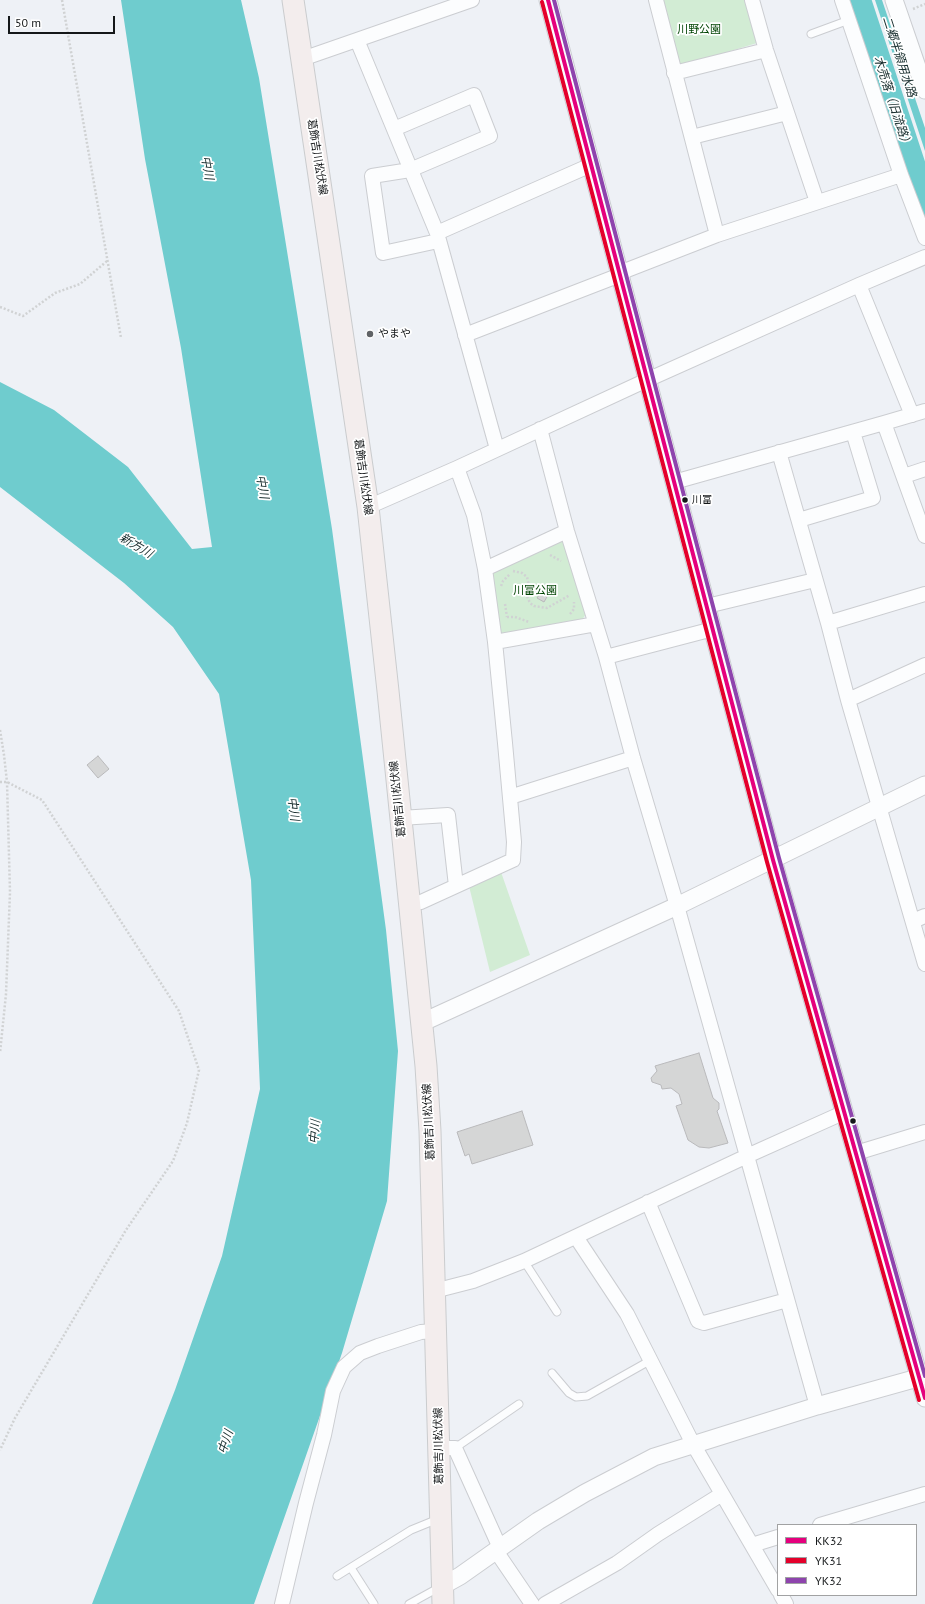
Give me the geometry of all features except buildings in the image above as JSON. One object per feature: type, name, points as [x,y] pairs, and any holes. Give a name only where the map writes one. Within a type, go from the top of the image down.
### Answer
[{"type":"main road","name":"葛飾吉川松伏線","points":[[293,0],[368,507],[421,1023],[430,1131],[435,1331],[447,1448],[440,1518],[442,1595]]},
{"type":"street","points":[[302,59],[472,0]]},
{"type":"street","points":[[548,0],[773,860],[856,1153],[922,1377],[925,1398]]},
{"type":"street","points":[[656,0],[717,235]]},
{"type":"street","points":[[752,0],[766,50],[817,202]]},
{"type":"street","points":[[842,0],[901,175],[925,238]]},
{"type":"street","points":[[894,0],[925,90]]},
{"type":"street","points":[[357,40],[438,237],[497,449]]},
{"type":"street","points":[[674,73],[766,50]]},
{"type":"street","points":[[394,129],[474,95],[490,136],[410,170],[372,176],[383,253],[438,237],[591,165]]},
{"type":"street","points":[[692,138],[787,113]]},
{"type":"street","points":[[465,336],[717,235],[901,175]]},
{"type":"street","points":[[368,507],[859,285],[925,258]]},
{"type":"street","points":[[674,482],[918,413],[859,285]]},
{"type":"street","points":[[884,423],[925,536]]},
{"type":"street","points":[[540,429],[567,531],[606,657],[633,758],[677,906],[817,1406]]},
{"type":"street","points":[[799,520],[873,498],[853,432]]},
{"type":"street","points":[[779,452],[828,623],[848,700],[880,807],[919,918],[925,964]]},
{"type":"street","points":[[409,903],[421,902],[513,860],[514,842],[510,797],[495,642],[485,569],[475,520],[457,468]]},
{"type":"street","points":[[904,476],[925,469]]},
{"type":"street","points":[[485,569],[567,531]]},
{"type":"street","points":[[707,606],[815,580]]},
{"type":"street","points":[[828,623],[925,594]]},
{"type":"street","points":[[495,642],[596,624]]},
{"type":"street","points":[[606,657],[713,628]]},
{"type":"street","points":[[848,700],[925,665]]},
{"type":"street","points":[[510,797],[633,758]]},
{"type":"street","points":[[421,1023],[677,906],[925,785]]},
{"type":"street","points":[[400,818],[448,815],[456,886]]},
{"type":"street","points":[[434,1292],[473,1281],[524,1261],[576,1238],[648,1202],[747,1156],[845,1112]]},
{"type":"street","points":[[856,1153],[925,1132]]},
{"type":"street","points":[[648,1202],[698,1321],[704,1323],[787,1300]]},
{"type":"street","points":[[576,1238],[627,1314],[693,1444],[777,1588]]},
{"type":"street","points":[[282,1604],[324,1435],[333,1391],[344,1367],[360,1353],[420,1332],[435,1331]]},
{"type":"street","points":[[442,1595],[460,1576],[538,1521],[625,1471],[654,1457],[817,1406],[922,1377]]},
{"type":"street","points":[[447,1448],[498,1549],[532,1604]]},
{"type":"street","points":[[545,1604],[617,1563],[658,1534],[722,1494]]},
{"type":"street","points":[[823,1524],[925,1494]]},
{"type":"street","points":[[752,1545],[777,1537]]},
{"type":"lane","points":[[811,34],[849,20]]},
{"type":"lane","points":[[524,1261],[557,1312]]},
{"type":"lane","points":[[552,1373],[569,1393],[576,1397],[587,1396],[651,1360]]},
{"type":"lane","points":[[447,1448],[519,1404]]},
{"type":"lane","points":[[337,1576],[410,1530],[440,1518]]},
{"type":"lane","points":[[351,1568],[374,1604]]},
{"type":"lane","points":[[409,1604],[442,1595]]},
{"type":"path","points":[[62,0],[121,338]]},
{"type":"path","points":[[0,307],[23,316],[56,293],[80,284],[107,261]]},
{"type":"path","points":[[545,555],[553,555],[563,562]]},
{"type":"path","points":[[520,566],[513,571],[522,573],[527,577],[529,586],[526,594],[530,603],[534,606],[547,608],[570,595],[571,591]]},
{"type":"path","points":[[566,617],[574,609],[574,600],[570,595]]},
{"type":"path","points":[[507,617],[515,617],[534,624]]},
{"type":"path","points":[[0,730],[6,782],[10,892],[6,994],[0,1053]]},
{"type":"path","points":[[0,782],[6,782],[42,800],[179,1011],[199,1070],[187,1123],[173,1161],[126,1230],[15,1418],[0,1450]]},
{"type":"green space","name":"川野公園","points":[[661,0],[746,0],[757,43],[678,67]]},
{"type":"green space","name":"川富公園","points":[[559,538],[564,541],[586,614],[582,620],[502,636],[499,632],[492,569]]},
{"type":"green space","points":[[501,872],[530,955],[490,972],[469,886]]},
{"type":"water","points":[[121,0],[241,0],[259,78],[332,529],[386,930],[398,1051],[387,1201],[342,1353],[254,1604],[92,1604],[175,1390],[222,1256],[260,1089],[251,880],[219,694],[173,627],[124,583],[0,487],[0,382],[54,410],[128,467],[192,549],[212,547],[181,348],[145,159]]},
{"type":"water","name":"二郷半領用水路","points":[[875,0],[882,0],[925,128],[925,151]]},
{"type":"waterway","name":"木売落（旧流路）","points":[[858,0],[925,203]]},
{"type":"transit line","name":"KK32","points":[[548,0],[773,860],[925,1398]]},
{"type":"transit line","name":"YK32","points":[[554,0],[779,858],[925,1376]]},
{"type":"transit line","name":"YK31","points":[[542,2],[767,862],[919,1400]]},
{"type":"place","name":"やまや","points":[[370,334]]},
{"type":"place","name":"川富","points":[[685,500]]},
{"type":"water label","name":"中川","points":[[207,168]]},
{"type":"water label","name":"中川","points":[[262,487]]},
{"type":"water label","name":"新方川","points":[[136,546]]},
{"type":"water label","name":"中川","points":[[293,809]]},
{"type":"water label","name":"中川","points":[[315,1132]]},
{"type":"water label","name":"中川","points":[[226,1442]]}]
